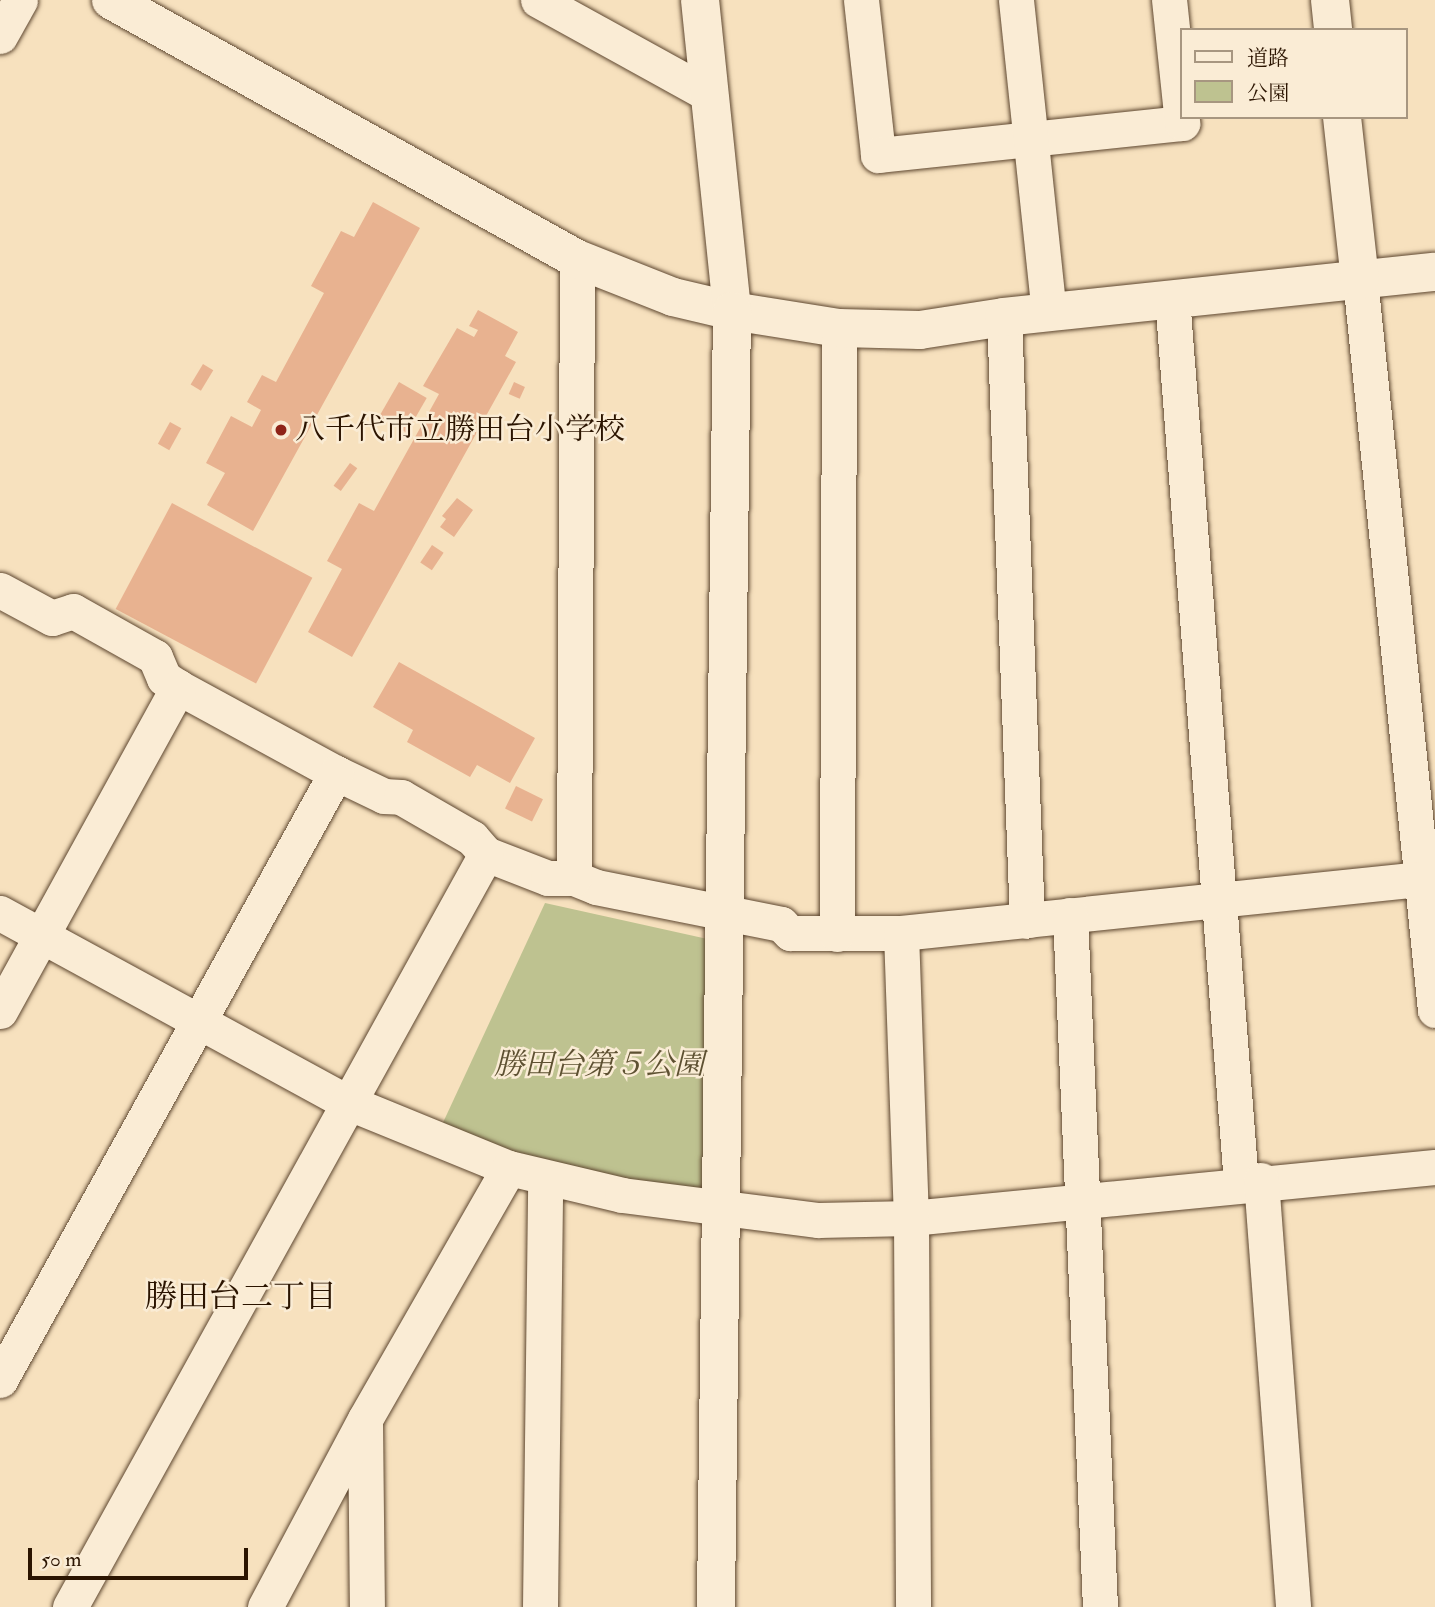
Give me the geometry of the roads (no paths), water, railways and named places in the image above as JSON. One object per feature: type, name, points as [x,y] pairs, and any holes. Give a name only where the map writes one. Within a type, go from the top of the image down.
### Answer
[{"type":"street","points":[[0,36],[20,0]]},
{"type":"street","points":[[112,0],[577,259],[673,297],[732,311],[839,328],[920,330],[1004,317],[1172,298],[1435,272]]},
{"type":"street","points":[[538,0],[710,95]]},
{"type":"street","points":[[700,0],[732,311],[716,1607]]},
{"type":"street","points":[[860,0],[878,155],[1182,123],[1182,119]]},
{"type":"street","points":[[1016,0],[1049,312]]},
{"type":"street","points":[[1169,0],[1180,104]]},
{"type":"street","points":[[1330,0],[1333,28]]},
{"type":"street","points":[[1342,119],[1360,279],[1424,771],[1420,879],[1435,1010]]},
{"type":"street","points":[[574,878],[577,259]]},
{"type":"street","points":[[1172,298],[1216,900],[1251,1182],[1293,1607]]},
{"type":"street","points":[[1004,317],[1027,920]]},
{"type":"street","points":[[837,934],[839,328]]},
{"type":"street","points":[[0,590],[52,618],[73,611],[155,657],[164,678],[178,687],[336,773],[384,796],[401,797],[472,838],[486,855],[548,878],[574,878],[596,887],[781,924],[790,933],[901,933],[1420,879]]},
{"type":"street","points":[[0,1011],[178,687]]},
{"type":"street","points":[[0,1380],[336,773]]},
{"type":"street","points":[[71,1607],[347,1102],[486,855]]},
{"type":"street","points":[[0,913],[347,1102],[509,1168],[545,1179],[721,1210],[818,1220],[911,1218],[1251,1182],[1435,1167]]},
{"type":"street","points":[[1070,915],[1100,1607]]},
{"type":"street","points":[[901,933],[911,1218],[913,1607]]},
{"type":"street","points":[[265,1607],[365,1419],[509,1168]]},
{"type":"street","points":[[540,1607],[545,1179]]},
{"type":"street","points":[[365,1419],[367,1607]]},
{"type":"place","name":"八千代市立勝田台小学校","points":[[281,430]]},
{"type":"district","name":"勝田台二丁目","points":[[241,1297]]},
{"type":"park label","name":"勝田台第５公園","points":[[599,1065]]}]
